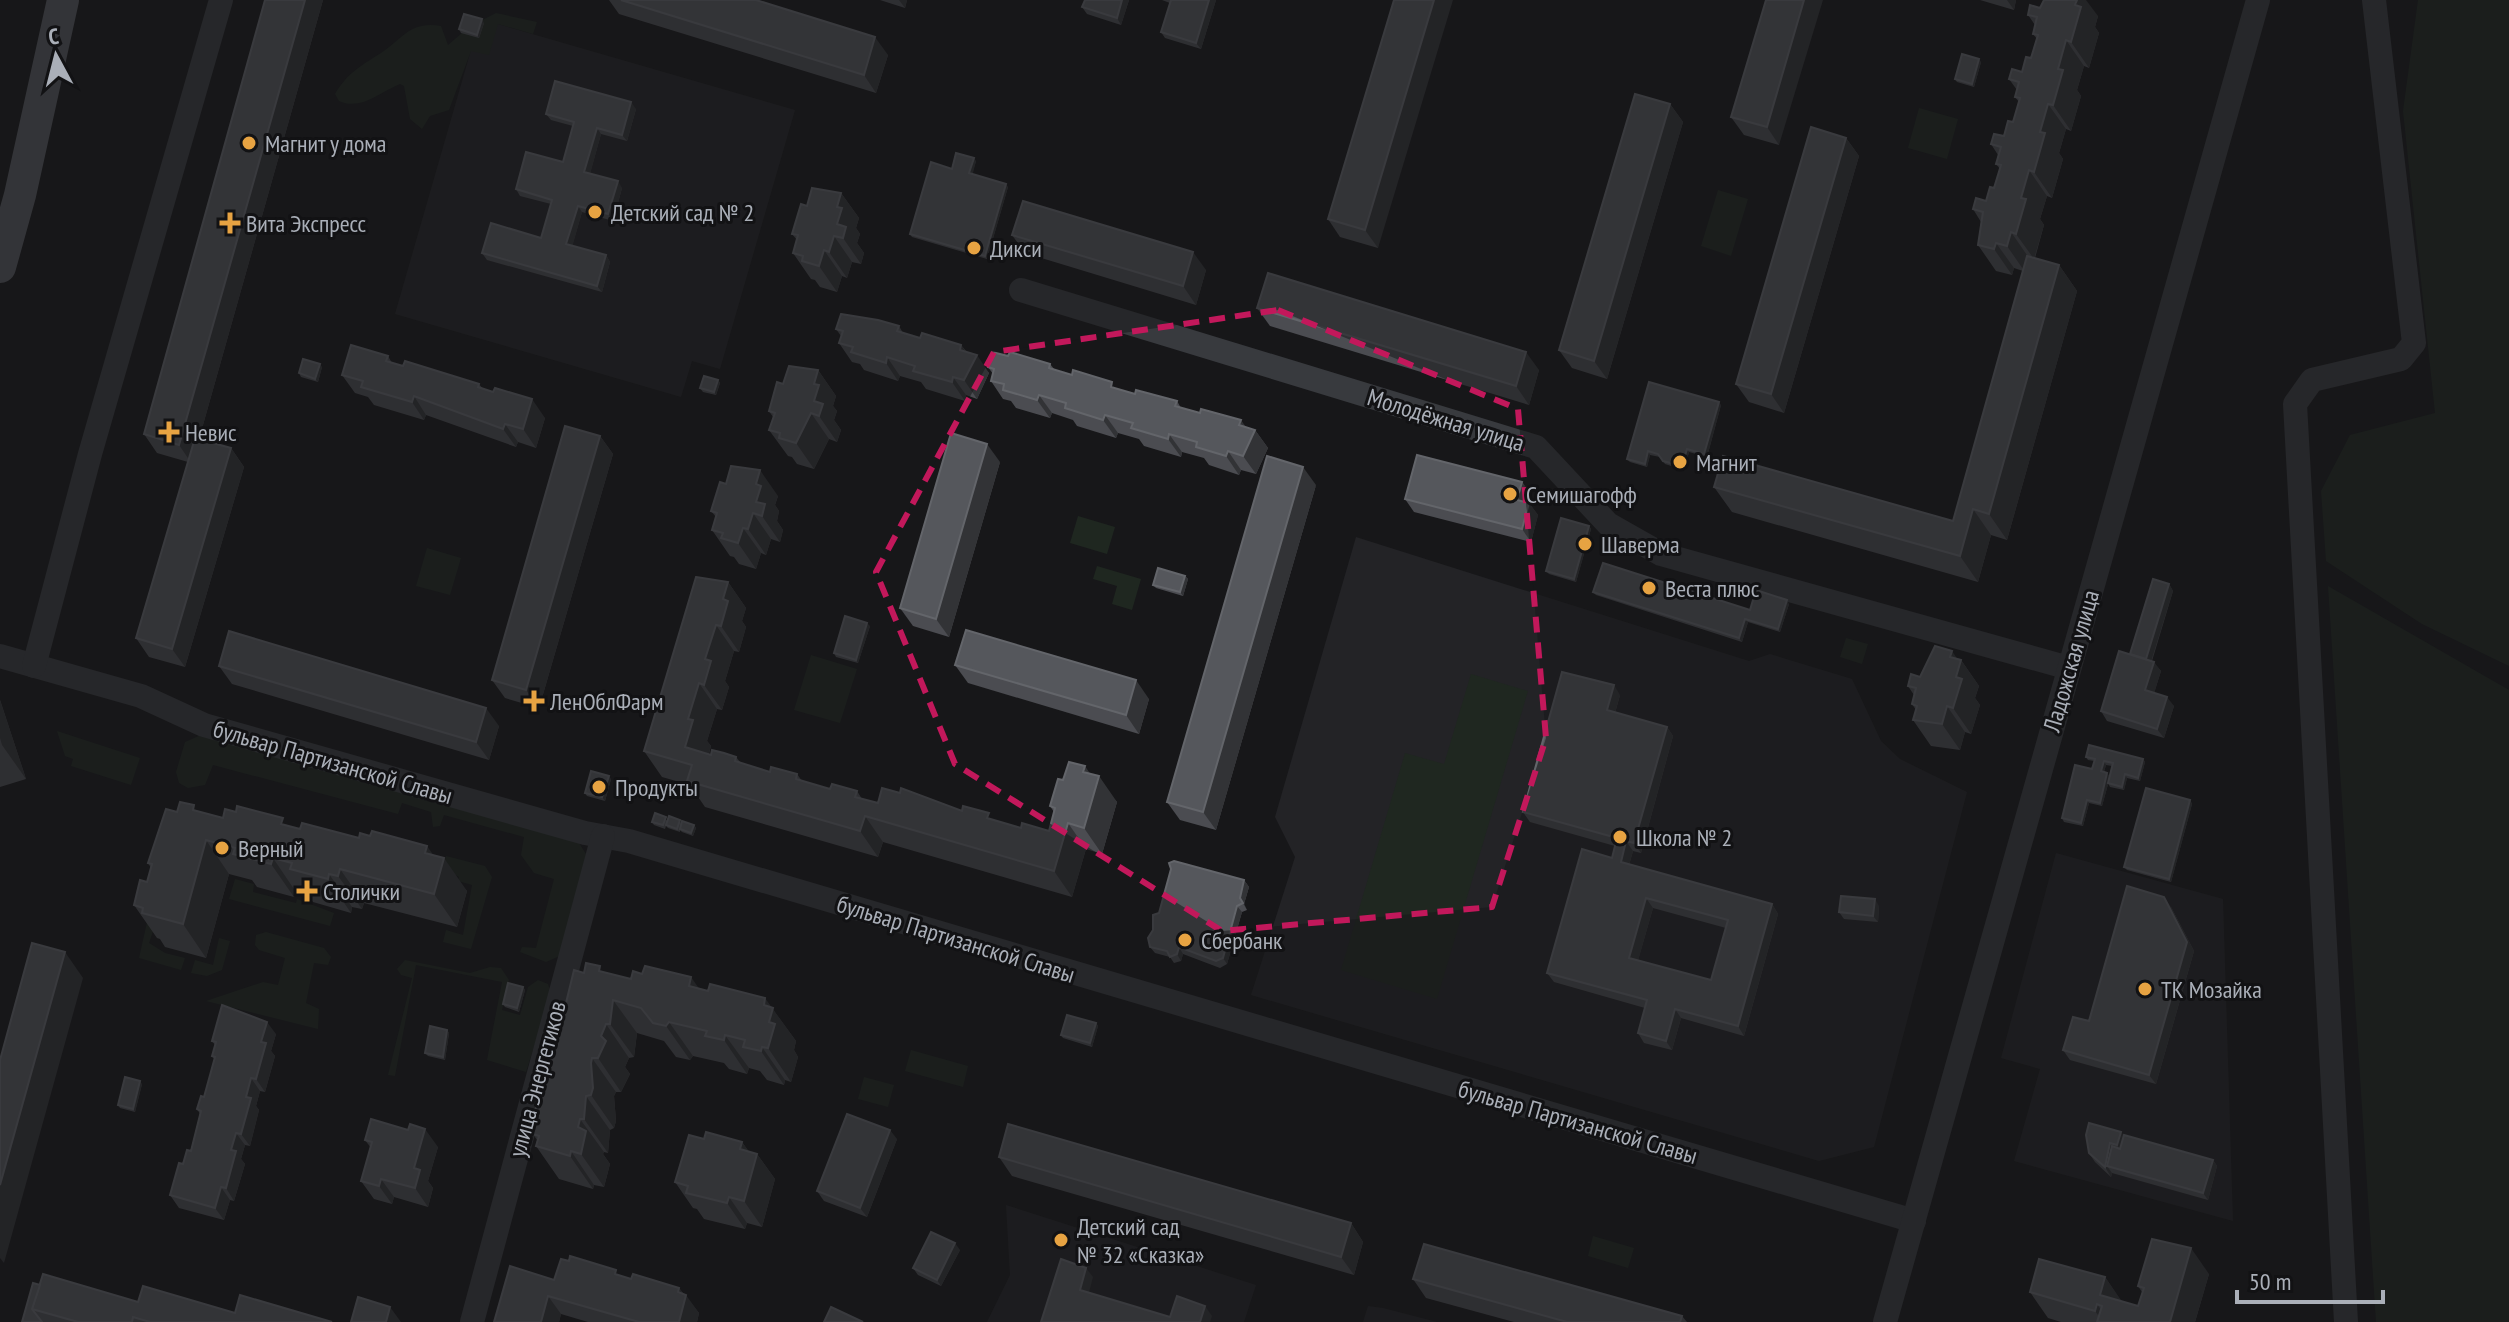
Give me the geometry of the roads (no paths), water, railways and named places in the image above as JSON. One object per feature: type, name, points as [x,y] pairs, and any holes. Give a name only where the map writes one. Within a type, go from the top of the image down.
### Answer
[{"type":"main road","points":[[0,267],[34,138],[63,0]]},
{"type":"street","points":[[34,666],[86,467],[221,0]]},
{"type":"street","name":"Ладожская улица","points":[[1885,1322],[2258,0]]},
{"type":"street","points":[[2346,1322],[2295,404],[2312,380],[2401,359],[2414,343],[2374,0]]},
{"type":"street","name":"Молодёжная улица","points":[[1021,290],[1536,447],[1608,524],[1661,554],[2069,668]]},
{"type":"street","name":"бульвар Партизанской Славы","points":[[0,656],[141,696],[204,725],[629,841],[1914,1221]]},
{"type":"street","name":"улица Энергетиков","points":[[472,1322],[603,836]]},
{"type":"place","name":"Магнит у дома","points":[[249,143]]},
{"type":"place","name":"Детский сад № 2","points":[[595,212]]},
{"type":"place","name":"Вита Экспресс","points":[[230,223]]},
{"type":"place","name":"Дикси","points":[[974,248]]},
{"type":"place","name":"Невис","points":[[169,432]]},
{"type":"place","name":"Магнит","points":[[1680,462]]},
{"type":"place","name":"Семишагофф","points":[[1510,494]]},
{"type":"place","name":"Шаверма","points":[[1585,544]]},
{"type":"place","name":"Веста плюс","points":[[1649,588]]},
{"type":"place","name":"ЛенОблФарм","points":[[534,701]]},
{"type":"place","name":"Продукты","points":[[599,787]]},
{"type":"place","name":"Школа № 2","points":[[1620,837]]},
{"type":"place","name":"Верный","points":[[222,848]]},
{"type":"place","name":"Столички","points":[[307,891]]},
{"type":"place","name":"Сбербанк","points":[[1185,940]]},
{"type":"place","name":"ТК Мозайка","points":[[2145,989]]},
{"type":"place","name":"Детский сад № 32 «Сказка»","points":[[1061,1240]]}]
